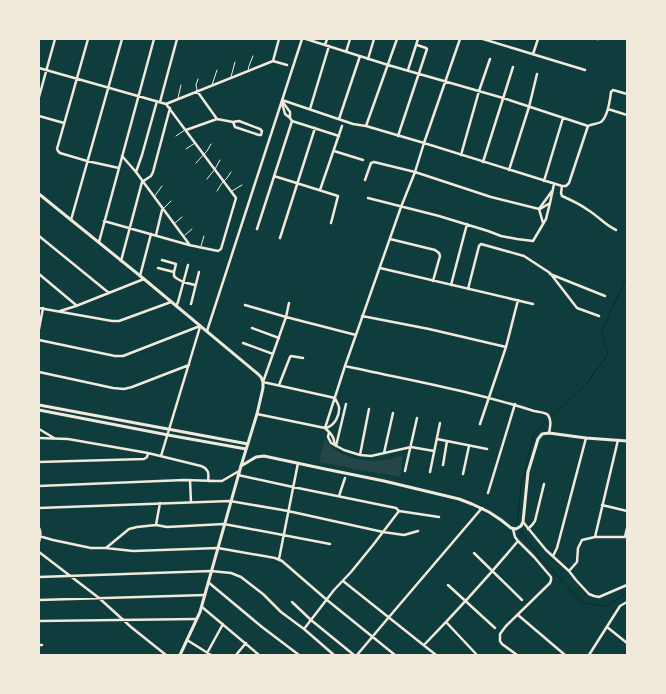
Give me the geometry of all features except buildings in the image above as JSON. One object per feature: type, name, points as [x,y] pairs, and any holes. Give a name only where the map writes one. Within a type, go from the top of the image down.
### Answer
[{"type":"main road","points":[[39,194],[207,331],[258,374],[263,382],[257,414],[230,501],[202,607],[180,655]]},
{"type":"main road","points":[[39,404],[248,444]]},
{"type":"main road","points":[[39,410],[246,449]]},
{"type":"main road","points":[[241,466],[249,460],[259,456],[271,457],[384,481],[459,499],[482,508],[502,520],[509,527],[516,528],[523,522],[528,472],[538,439],[542,434],[549,433],[627,441]]},
{"type":"street","points":[[39,97],[55,39]]},
{"type":"street","points":[[88,39],[57,149],[58,151],[87,160],[119,168]]},
{"type":"street","points":[[71,220],[122,39]]},
{"type":"street","points":[[99,242],[154,39]]},
{"type":"street","points":[[136,172],[177,39]]},
{"type":"street","points":[[273,60],[279,39]]},
{"type":"street","points":[[207,331],[302,39]]},
{"type":"street","points":[[306,39],[388,65],[502,98],[588,126],[601,121],[604,118],[608,109],[611,92],[613,90],[627,94]]},
{"type":"street","points":[[325,45],[327,39]]},
{"type":"street","points":[[346,52],[350,39]]},
{"type":"street","points":[[368,58],[374,39]]},
{"type":"street","points":[[366,126],[397,39]]},
{"type":"street","points":[[408,70],[418,39]]},
{"type":"street","points":[[325,428],[362,316],[415,172],[460,39]]},
{"type":"street","points":[[483,39],[585,70]]},
{"type":"street","points":[[534,54],[538,39]]},
{"type":"street","points":[[398,136],[427,50],[426,48],[417,44]]},
{"type":"street","points":[[310,110],[329,46]]},
{"type":"street","points":[[339,119],[360,56]]},
{"type":"street","points":[[166,104],[273,60],[287,65]]},
{"type":"street","points":[[461,155],[479,91],[490,60]]},
{"type":"street","points":[[483,162],[513,67]]},
{"type":"street","points":[[39,68],[166,104],[236,198],[220,251],[189,245],[104,221]]},
{"type":"street","points":[[509,170],[538,74]]},
{"type":"street","points":[[197,91],[217,119]]},
{"type":"street","points":[[282,101],[353,124],[366,126],[424,143],[562,186],[569,183],[588,126]]},
{"type":"street","points":[[257,228],[292,121],[290,118],[290,112],[282,101]]},
{"type":"street","points":[[121,260],[142,182],[151,176],[153,172],[170,108]]},
{"type":"street","points":[[608,109],[627,115]]},
{"type":"street","points":[[39,116],[64,123]]},
{"type":"street","points":[[544,181],[563,118]]},
{"type":"street","points":[[186,130],[217,119],[232,122],[239,121],[260,129],[262,131],[261,135],[260,136],[235,126],[232,122]]},
{"type":"street","points":[[292,121],[339,136]]},
{"type":"street","points":[[320,190],[342,126]]},
{"type":"street","points":[[280,238],[315,128]]},
{"type":"street","points":[[334,151],[363,160]]},
{"type":"street","points":[[122,156],[136,172],[189,245]]},
{"type":"street","points":[[365,180],[372,162],[415,172],[491,196],[539,209],[550,204]]},
{"type":"street","points":[[274,176],[338,196],[330,223]]},
{"type":"street","points":[[368,198],[488,230],[501,236],[533,241],[546,219],[554,184]]},
{"type":"street","points":[[562,186],[560,193],[562,196],[588,210],[605,224],[616,230]]},
{"type":"street","points":[[543,224],[539,209],[553,189]]},
{"type":"street","points":[[156,235],[162,209]]},
{"type":"street","points":[[451,285],[467,224]]},
{"type":"street","points":[[140,276],[151,234]]},
{"type":"street","points":[[39,236],[109,293]]},
{"type":"street","points":[[390,239],[435,250],[439,253],[440,256],[433,281]]},
{"type":"street","points":[[468,289],[478,246],[481,244],[524,256],[550,273],[606,296]]},
{"type":"street","points":[[162,260],[176,264],[174,272],[174,276],[176,278],[183,282],[195,285]]},
{"type":"street","points":[[176,306],[188,265]]},
{"type":"street","points":[[158,268],[174,272]]},
{"type":"street","points":[[380,268],[533,304]]},
{"type":"street","points":[[191,304],[199,272]]},
{"type":"street","points":[[550,273],[577,308],[598,316]]},
{"type":"street","points":[[39,274],[76,306]]},
{"type":"street","points":[[59,311],[76,306],[144,279]]},
{"type":"street","points":[[480,424],[506,346],[518,300]]},
{"type":"street","points":[[39,329],[41,308],[119,321],[172,302]]},
{"type":"street","points":[[257,414],[325,428],[332,426],[339,414],[339,406],[334,398],[263,382],[286,317],[289,303]]},
{"type":"street","points":[[246,305],[356,335]]},
{"type":"street","points":[[362,316],[506,346]]},
{"type":"street","points":[[39,340],[115,356],[123,356],[200,326]]},
{"type":"street","points":[[161,456],[200,326]]},
{"type":"street","points":[[252,328],[278,338]]},
{"type":"street","points":[[243,343],[273,354]]},
{"type":"street","points":[[279,385],[290,357],[303,358]]},
{"type":"street","points":[[39,372],[124,389],[189,365]]},
{"type":"street","points":[[345,366],[489,397],[544,413],[548,415],[551,421],[549,433]]},
{"type":"street","points":[[335,445],[346,404]]},
{"type":"street","points":[[488,493],[515,404]]},
{"type":"street","points":[[360,455],[369,409]]},
{"type":"street","points":[[384,454],[393,413]]},
{"type":"street","points":[[405,471],[417,418]]},
{"type":"street","points":[[430,472],[440,423]]},
{"type":"street","points":[[325,428],[332,436],[335,445],[344,450],[360,455],[371,456],[384,454],[410,447],[434,451]]},
{"type":"street","points":[[39,429],[54,438]]},
{"type":"street","points":[[39,438],[68,439],[161,456],[204,467],[209,474],[208,481]]},
{"type":"street","points":[[437,438],[487,449]]},
{"type":"street","points":[[552,556],[557,548],[586,438]]},
{"type":"street","points":[[594,537],[618,440]]},
{"type":"street","points":[[443,465],[447,441]]},
{"type":"street","points":[[463,474],[469,446]]},
{"type":"street","points":[[39,462],[147,458],[148,453]]},
{"type":"street","points":[[279,559],[298,463]]},
{"type":"street","points":[[39,486],[184,480],[208,481],[222,480],[239,473],[293,488],[396,508],[399,511],[439,517]]},
{"type":"street","points":[[339,496],[345,478]]},
{"type":"street","points":[[190,480],[191,502]]},
{"type":"street","points":[[528,529],[535,521],[544,484]]},
{"type":"street","points":[[39,508],[230,501],[288,511],[383,532],[404,535],[418,531]]},
{"type":"street","points":[[156,525],[160,503]]},
{"type":"street","points":[[602,505],[627,511]]},
{"type":"street","points":[[292,602],[311,620],[356,655],[482,508]]},
{"type":"street","points":[[304,629],[399,511]]},
{"type":"street","points":[[523,522],[552,556],[569,571],[589,594],[599,597],[627,585]]},
{"type":"street","points":[[106,548],[132,528],[156,525],[167,527],[224,524],[330,544]]},
{"type":"street","points":[[39,528],[39,542]]},
{"type":"street","points":[[516,528],[516,537],[518,541],[551,577],[550,583],[506,626],[500,634],[500,641],[502,644],[517,655]]},
{"type":"street","points":[[569,571],[577,562],[578,548],[582,540],[594,537],[625,537],[627,528]]},
{"type":"street","points":[[40,536],[91,548],[133,551],[218,548],[279,559],[395,655]]},
{"type":"street","points":[[424,645],[466,601],[518,541]]},
{"type":"street","points":[[39,552],[99,598],[131,627],[166,655]]},
{"type":"street","points":[[474,553],[522,600]]},
{"type":"street","points":[[39,577],[211,571],[231,573],[241,577],[263,594],[281,612],[304,629],[334,655]]},
{"type":"street","points":[[343,581],[436,655]]},
{"type":"street","points":[[208,582],[262,627],[299,655]]},
{"type":"street","points":[[448,585],[495,628]]},
{"type":"street","points":[[39,600],[205,595]]},
{"type":"street","points":[[589,655],[620,606],[627,602]]},
{"type":"street","points":[[202,607],[259,655]]},
{"type":"street","points":[[518,615],[565,655]]},
{"type":"street","points":[[39,621],[197,619]]},
{"type":"street","points":[[446,622],[477,655]]},
{"type":"street","points":[[207,654],[222,624]]},
{"type":"street","points":[[607,627],[627,643]]},
{"type":"street","points":[[187,640],[207,654],[211,655]]},
{"type":"street","points":[[236,655],[246,643]]},
{"type":"lane","points":[[248,71],[252,56]]},
{"type":"lane","points":[[230,78],[235,62]]},
{"type":"lane","points":[[212,86],[217,70]]},
{"type":"lane","points":[[197,91],[196,85],[198,79]]},
{"type":"lane","points":[[177,100],[181,85]]},
{"type":"lane","points":[[176,136],[186,130]]},
{"type":"lane","points":[[186,149],[195,142]]},
{"type":"lane","points":[[196,163],[211,144]]},
{"type":"lane","points":[[207,179],[220,160]]},
{"type":"lane","points":[[217,191],[231,172]]},
{"type":"lane","points":[[231,192],[242,185]]},
{"type":"lane","points":[[154,197],[162,186]]},
{"type":"lane","points":[[162,209],[171,201]]},
{"type":"lane","points":[[174,224],[182,217]]},
{"type":"lane","points":[[183,237],[192,229]]},
{"type":"lane","points":[[201,247],[204,236]]},
{"type":"shaded area","points":[[325,438],[330,446],[338,452],[357,459],[378,461],[403,455],[400,477],[319,462]]},
{"type":"waterway","points":[[551,418],[587,383],[608,354],[601,333],[627,276]]},
{"type":"waterway","points":[[517,526],[521,487],[534,433],[547,421]]},
{"type":"waterway","points":[[520,530],[540,558],[583,603],[607,606],[627,592]]}]
